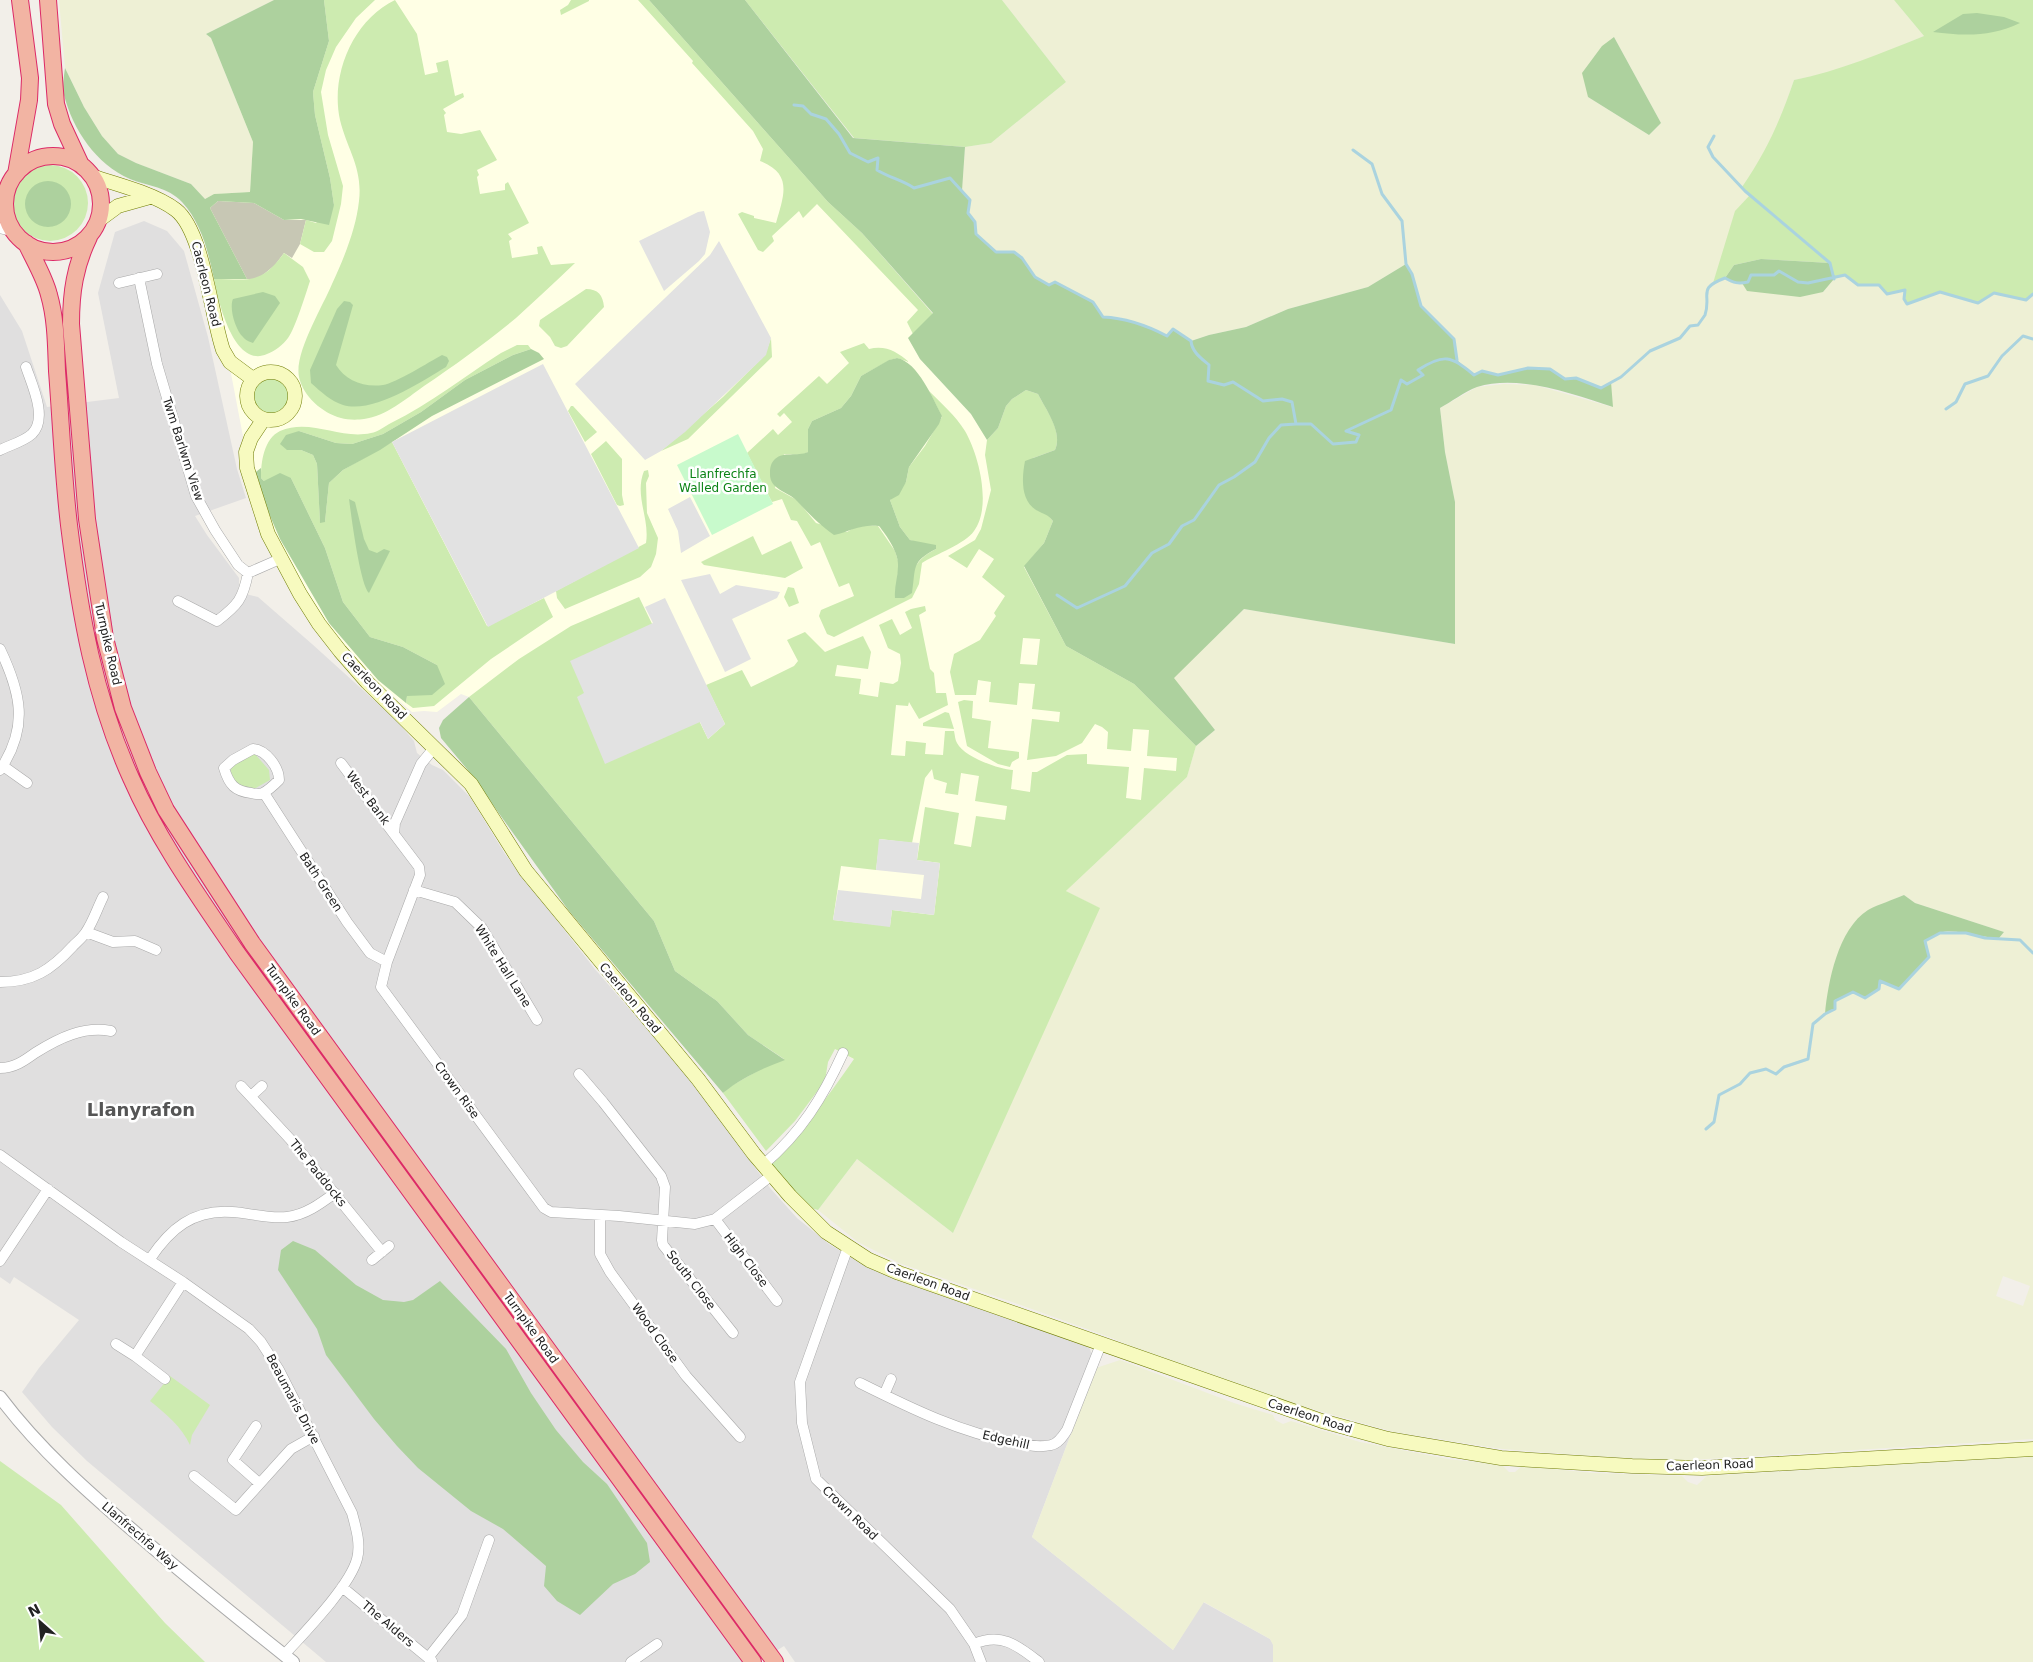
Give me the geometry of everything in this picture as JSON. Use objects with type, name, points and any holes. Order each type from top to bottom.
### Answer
[{"type":"highway","points":[[16,174],[29,100],[30,78],[20,0]]},
{"type":"highway","points":[[48,0],[56,104],[62,124],[81,164],[94,178],[100,191],[102,206],[99,220],[88,237],[75,247],[58,252],[42,250],[14,235],[6,212],[4,192],[16,174],[27,164],[40,158],[61,157],[81,164]]},
{"type":"highway","name":"Turnpike Road","points":[[14,235],[49,294],[54,329],[69,523],[79,607],[86,642],[104,710],[117,745],[150,816],[190,883],[236,953],[753,1662]]},
{"type":"highway","name":"Turnpike Road","points":[[88,237],[80,254],[75,272],[71,296],[71,315],[87,519],[98,606],[123,708],[148,772],[166,810],[252,943],[775,1662]]},
{"type":"main road","name":"Caerleon Road","points":[[94,178],[164,202],[177,210],[188,224],[196,241],[220,343],[230,362],[252,379]]},
{"type":"main road","points":[[99,220],[118,206],[150,197]]},
{"type":"main road","points":[[264,372],[281,374],[293,385],[295,394],[291,410],[278,420],[263,420],[256,416],[247,403],[248,388],[252,379],[264,372]]},
{"type":"main road","name":"Caerleon Road","points":[[263,420],[250,438],[246,452],[247,468],[268,534],[304,602],[340,651],[368,682],[471,784],[531,877],[698,1079],[768,1170],[812,1219],[848,1247],[869,1260],[899,1273],[1322,1421],[1388,1439],[1501,1458],[1702,1468],[2033,1449]]},
{"type":"street","points":[[119,283],[156,274]]},
{"type":"street","name":"Twm Barlwm View","points":[[139,278],[157,364],[196,496],[238,565],[248,573]]},
{"type":"street","points":[[0,450],[22,440],[37,427],[38,409],[26,367]]},
{"type":"street","points":[[178,601],[217,621],[244,594],[248,573],[280,559]]},
{"type":"street","points":[[0,649],[14,680],[20,715],[15,741],[2,768],[27,783]]},
{"type":"street","points":[[394,834],[395,823],[421,764],[434,748]]},
{"type":"street","points":[[253,749],[259,750],[275,765],[279,772],[279,780],[264,793],[241,792],[235,789],[225,772],[224,768],[226,765],[246,752],[253,749]]},
{"type":"street","name":"West Bank","points":[[342,763],[394,834]]},
{"type":"street","name":"Bath Green","points":[[264,793],[347,922],[370,953],[386,962]]},
{"type":"street","name":"Crown Rise","points":[[394,834],[419,867],[420,875],[386,962],[381,987],[544,1208],[551,1212],[619,1216],[695,1224],[715,1219],[768,1170],[805,1123],[844,1054]]},
{"type":"street","name":"White Hall Lane","points":[[414,890],[455,902],[482,928],[537,1020]]},
{"type":"street","points":[[0,982],[23,981],[46,971],[64,956],[86,932],[103,898]]},
{"type":"street","points":[[86,932],[113,942],[135,941],[156,950]]},
{"type":"street","points":[[0,1068],[13,1067],[51,1044],[79,1031],[91,1029],[111,1031]]},
{"type":"street","points":[[578,1074],[603,1102],[661,1176],[665,1187],[662,1221]]},
{"type":"street","name":"The Paddocks","points":[[241,1086],[290,1139],[385,1249],[372,1260]]},
{"type":"street","points":[[251,1096],[262,1086]]},
{"type":"street","name":"Beaumaris Drive","points":[[0,1155],[121,1242],[150,1259],[249,1329],[261,1342],[279,1370],[352,1513],[356,1529],[358,1558],[353,1572],[288,1659]]},
{"type":"street","points":[[0,1261],[48,1189]]},
{"type":"street","points":[[150,1259],[161,1242],[174,1229],[190,1219],[210,1213],[231,1212],[286,1217],[311,1210],[335,1193]]},
{"type":"street","name":"Wood Close","points":[[600,1216],[600,1254],[610,1272],[686,1376],[740,1437]]},
{"type":"street","name":"High Close","points":[[715,1219],[777,1301]]},
{"type":"street","name":"South Close","points":[[662,1221],[663,1246],[733,1334]]},
{"type":"street","name":"Crown Road","points":[[848,1247],[800,1382],[802,1423],[816,1479],[950,1609],[974,1644],[981,1662]]},
{"type":"street","points":[[135,1356],[183,1282]]},
{"type":"street","points":[[116,1344],[165,1379]]},
{"type":"street","name":"Edgehill","points":[[860,1383],[924,1415],[993,1439],[1034,1446],[1052,1445],[1062,1438],[1067,1430],[1101,1344]]},
{"type":"street","points":[[884,1395],[891,1379]]},
{"type":"street","name":"Llanfrechfa Way","points":[[0,1397],[60,1466],[89,1493],[204,1591],[288,1659]]},
{"type":"street","points":[[256,1426],[233,1460],[259,1483]]},
{"type":"street","points":[[194,1476],[236,1510],[291,1449],[314,1436]]},
{"type":"street","points":[[431,1660],[462,1615],[489,1540]]},
{"type":"street","name":"The Alders","points":[[342,1587],[431,1660]]},
{"type":"street","points":[[974,1644],[985,1639],[1002,1639],[1017,1645],[1039,1662]]},
{"type":"street","points":[[631,1662],[657,1644]]},
{"type":"shaded area","points":[[59,0],[274,0],[206,34],[211,38],[253,142],[250,192],[214,194],[205,199],[191,184],[118,154],[102,136],[84,107],[65,68]]},
{"type":"shaded area","points":[[274,0],[649,0],[933,314],[909,339],[920,359],[971,414],[1160,708],[1196,746],[1187,777],[1066,891],[1100,908],[1028,1066],[859,1062],[835,1049],[822,1063],[717,1001],[675,971],[654,921],[469,697],[461,694],[437,712],[412,712],[380,685],[331,630],[314,606],[279,542],[246,452],[208,253],[196,220],[190,213],[205,199]]},
{"type":"shaded area","points":[[1002,0],[1894,0],[1924,36],[1859,63],[1823,74],[1794,80],[1780,121],[1761,160],[1742,187],[1750,195],[1713,282],[1725,278],[1735,283],[1823,292],[1834,279],[1845,275],[1858,285],[1879,285],[1905,290],[1907,304],[1940,292],[1978,303],[1994,293],[2026,300],[2033,294],[2033,1439],[1691,1460],[1648,1460],[1502,1449],[1394,1432],[1249,1391],[1179,1367],[1112,1338],[899,1263],[858,1242],[818,1210],[857,1159],[953,1233],[1099,908],[1066,891],[1187,777],[1196,746],[1215,730],[1173,678],[1244,609],[1455,644],[1455,502],[1445,452],[1440,408],[1477,387],[1504,384],[1535,385],[1612,407],[1601,388],[1576,378],[1565,379],[1550,369],[1528,368],[1498,375],[1482,371],[1474,375],[1457,360],[1454,339],[1421,306],[1412,274],[1406,264],[1368,287],[1288,309],[1246,327],[1191,341],[1173,329],[1167,336],[1119,317],[1103,317],[1093,302],[1049,285],[1035,277],[1022,258],[996,252],[976,234],[975,222],[968,213],[970,200],[962,191],[965,147],[991,143],[1066,82]],"holes":[[[1614,37],[1661,123],[1649,135],[1588,97]],[[1904,895],[1915,903],[2004,932],[1999,938],[1985,938],[1966,933],[1940,933],[1925,941],[1880,981],[1835,1001],[1869,910]],[[2003,1276],[2030,1286],[2023,1306],[1996,1296]]]},
{"type":"shaded area","points":[[218,201],[254,203],[284,220],[306,220],[300,244],[292,258],[284,253],[275,265],[258,279],[247,279],[210,208]]},
{"type":"shaded area","points":[[704,211],[710,232],[705,254],[664,291],[639,241],[698,212]]},
{"type":"shaded area","points":[[144,221],[167,231],[184,251],[208,337],[237,469],[246,498],[195,516],[239,578],[237,592],[258,597],[312,644],[395,719],[414,741],[417,753],[432,765],[443,770],[470,797],[505,854],[594,968],[689,1078],[770,1188],[797,1218],[829,1244],[862,1264],[906,1282],[1083,1343],[1090,1349],[1096,1368],[1032,1537],[1173,1650],[1203,1602],[1270,1639],[1274,1645],[1273,1662],[795,1662],[784,1646],[759,1662],[326,1662],[87,1461],[52,1427],[22,1392],[39,1368],[79,1320],[14,1277],[10,1284],[0,1277],[0,295],[22,331],[47,407],[119,398],[98,293],[115,232]]},
{"type":"shaded area","points":[[719,241],[771,338],[766,355],[685,432],[661,451],[645,460],[575,384],[710,255]]},
{"type":"shaded area","points":[[543,364],[639,548],[488,627],[392,442]]},
{"type":"shaded area","points":[[690,497],[710,536],[681,553],[678,531],[668,509]]},
{"type":"shaded area","points":[[710,574],[720,594],[736,585],[780,592],[777,598],[732,619],[751,659],[725,672],[681,580]]},
{"type":"shaded area","points":[[665,598],[725,724],[708,739],[700,722],[605,764],[577,697],[584,693],[570,661],[653,623],[645,607]]},
{"type":"shaded area","points":[[879,839],[919,843],[917,860],[940,863],[934,915],[892,910],[890,927],[833,920],[838,890],[921,899],[924,875],[876,870]]},
{"type":"shaded area","points":[[1120,1360],[1234,1403],[1273,1415],[1275,1420],[1283,1424],[1291,1421],[1360,1442],[1448,1459],[1502,1465],[1509,1472],[1515,1472],[1522,1466],[1594,1473],[1682,1476],[1688,1482],[1697,1485],[1707,1476],[2033,1456],[2033,1662],[1273,1662],[1273,1645],[1270,1639],[1204,1602],[1173,1650],[1032,1537],[1096,1368]]},
{"type":"green space","points":[[274,0],[324,0],[329,41],[313,92],[315,115],[330,178],[334,205],[329,225],[301,219],[284,220],[254,203],[218,201],[210,208],[247,279],[214,279],[207,249],[199,229],[182,202],[164,190],[118,173],[97,155],[80,133],[73,121],[64,95],[65,68],[84,107],[102,136],[118,154],[191,184],[205,199],[214,194],[250,192],[253,142],[211,38],[206,34]]},
{"type":"green space","points":[[324,0],[375,0],[356,18],[336,47],[326,70],[321,92],[328,135],[343,186],[341,204],[332,241],[324,252],[314,252],[300,244],[306,220],[316,223],[334,205],[330,178],[315,115],[313,92],[329,41]]},
{"type":"green space","points":[[395,0],[417,34],[425,75],[438,72],[436,63],[448,60],[455,96],[463,93],[464,97],[443,109],[446,113],[444,115],[447,132],[461,134],[480,130],[497,160],[477,170],[480,194],[505,190],[505,184],[508,182],[529,223],[508,234],[512,239],[509,241],[512,258],[538,254],[537,247],[542,246],[551,265],[575,263],[505,327],[403,401],[388,411],[372,417],[359,420],[346,419],[334,416],[314,403],[301,384],[299,367],[301,355],[310,330],[349,243],[359,201],[360,189],[357,169],[340,120],[338,85],[342,68],[348,51],[367,21],[380,9]]},
{"type":"green space","points":[[571,0],[589,1],[561,15],[560,10],[568,5]]},
{"type":"green space","points":[[638,0],[649,0],[828,202],[862,233],[933,314],[913,334],[907,322],[918,310],[817,204],[803,218],[799,211],[772,236],[774,241],[763,252],[758,250],[738,214],[742,212],[754,216],[754,218],[776,223],[782,203],[782,179],[778,172],[760,161],[763,149],[753,131]]},
{"type":"green space","points":[[649,0],[745,0],[853,138],[965,147],[962,191],[970,200],[968,213],[975,222],[976,234],[996,252],[1014,252],[1022,258],[1035,277],[1049,285],[1055,282],[1093,302],[1103,317],[1136,323],[1167,336],[1173,329],[1191,341],[1246,327],[1288,309],[1368,287],[1406,264],[1412,274],[1421,306],[1454,339],[1457,360],[1473,375],[1482,371],[1498,375],[1528,368],[1550,369],[1565,379],[1576,378],[1601,388],[1611,382],[1613,407],[1546,387],[1510,383],[1477,387],[1440,408],[1445,452],[1455,502],[1455,644],[1244,609],[1174,678],[1215,730],[1196,746],[1134,684],[1066,646],[1024,566],[1044,543],[1053,521],[1047,515],[1031,506],[1023,488],[1025,461],[1055,450],[1057,443],[1057,436],[1052,421],[1038,394],[1026,390],[1012,399],[1006,406],[998,428],[987,440],[971,414],[920,359],[908,338],[933,313],[862,233],[828,202]]},
{"type":"green space","points":[[745,0],[1002,0],[1066,82],[991,143],[965,147],[854,138]]},
{"type":"green space","points":[[1894,0],[2033,0],[2033,294],[2026,300],[1994,293],[1978,303],[1940,292],[1907,304],[1904,299],[1905,290],[1887,294],[1879,285],[1858,285],[1845,275],[1834,279],[1830,263],[1761,259],[1734,265],[1725,278],[1713,283],[1735,211],[1750,195],[1742,187],[1759,161],[1772,135],[1794,80],[1844,67],[1924,36]]},
{"type":"green space","points":[[1977,13],[2004,17],[2020,23],[1988,33],[1956,34],[1933,32],[1963,14]]},
{"type":"green space","points":[[1614,37],[1661,123],[1649,135],[1588,97],[1582,73],[1602,46]]},
{"type":"green space","points":[[43,165],[57,165],[71,171],[82,182],[88,196],[85,218],[77,230],[57,241],[43,241],[29,235],[18,224],[12,210],[12,196],[18,182],[29,171]]},
{"type":"green space","points":[[48,181],[61,185],[67,191],[71,204],[67,217],[61,223],[48,227],[35,223],[29,217],[25,204],[29,191],[35,185]]},
{"type":"green space","points":[[284,253],[303,267],[310,281],[297,319],[288,338],[273,351],[255,356],[245,352],[237,343],[230,330],[219,302],[214,279],[254,278],[268,271]]},
{"type":"green space","points":[[1761,259],[1830,263],[1834,279],[1823,292],[1800,297],[1747,291],[1742,283],[1735,283],[1725,278],[1734,265]]},
{"type":"green space","points":[[586,289],[594,290],[599,294],[604,307],[567,346],[561,348],[555,346],[550,337],[539,326],[540,320]]},
{"type":"green space","points":[[263,292],[275,296],[280,303],[253,343],[244,338],[237,329],[232,313],[232,303],[233,299]]},
{"type":"green space","points":[[344,301],[350,302],[353,305],[336,365],[350,379],[362,384],[383,385],[442,355],[447,357],[449,361],[446,367],[396,395],[368,405],[355,407],[343,405],[330,399],[311,383],[310,370],[337,309]]},
{"type":"green space","points":[[771,338],[772,357],[688,439],[661,451],[723,397],[765,355]]},
{"type":"green space","points":[[864,343],[869,349],[881,348],[891,350],[909,362],[897,358],[890,360],[861,376],[851,396],[841,408],[812,421],[808,429],[808,452],[802,455],[784,454],[775,488],[797,500],[816,523],[847,532],[857,526],[878,526],[895,551],[899,564],[895,598],[904,598],[911,575],[917,564],[936,549],[910,540],[900,527],[890,500],[906,482],[909,467],[925,446],[942,417],[929,391],[957,420],[970,441],[982,481],[982,509],[979,521],[970,536],[922,563],[919,584],[912,598],[834,637],[827,634],[819,616],[821,610],[854,596],[849,583],[839,587],[820,542],[811,546],[797,521],[791,520],[782,499],[772,502],[747,453],[773,429],[778,435],[792,422],[784,413],[780,417],[777,414],[819,376],[827,384],[849,363],[840,352]]},
{"type":"green space","points":[[517,345],[528,345],[531,349],[513,355],[465,380],[421,412],[383,434],[352,444],[336,443],[299,431],[287,450],[301,450],[313,455],[317,464],[320,522],[325,522],[329,483],[343,470],[392,442],[487,626],[544,598],[553,617],[491,659],[434,706],[413,708],[406,703],[407,696],[437,665],[403,647],[370,637],[343,602],[325,548],[291,478],[264,481],[261,478],[264,451],[270,439],[280,431],[292,428],[314,428],[348,434],[376,431],[420,407],[501,353]]},
{"type":"green space","points":[[531,349],[539,353],[544,359],[432,416],[380,450],[343,470],[329,483],[325,522],[320,523],[317,464],[313,455],[301,450],[287,450],[280,444],[286,435],[299,431],[336,443],[352,444],[383,434],[421,412],[465,380],[513,355]]},
{"type":"green space","points":[[897,358],[912,366],[924,382],[942,416],[939,424],[909,467],[906,482],[899,495],[890,500],[900,527],[910,540],[936,545],[936,549],[918,562],[912,593],[904,598],[895,598],[898,570],[897,556],[879,526],[861,527],[834,535],[793,498],[776,487],[770,473],[775,459],[782,455],[808,452],[808,429],[812,421],[841,408],[851,396],[861,376],[889,360]]},
{"type":"green space","points":[[271,378],[284,383],[289,396],[284,409],[271,414],[258,409],[253,396],[258,383]]},
{"type":"green space","points":[[1026,390],[1038,394],[1057,435],[1055,450],[1033,458],[1035,509],[1047,514],[1053,521],[1044,543],[1024,567],[1066,646],[1134,684],[1196,746],[1187,777],[1066,891],[1100,908],[953,1233],[857,1159],[818,1210],[807,1207],[770,1164],[814,1113],[854,1059],[835,1049],[828,1062],[825,1081],[795,1121],[766,1151],[723,1093],[731,1086],[761,1069],[784,1059],[748,1035],[717,1001],[675,971],[654,921],[469,697],[519,659],[571,626],[639,597],[708,739],[725,724],[706,685],[742,670],[751,687],[794,666],[798,661],[787,640],[805,632],[825,652],[863,636],[871,652],[868,669],[837,665],[835,676],[861,679],[859,694],[878,697],[880,682],[893,684],[898,681],[901,663],[900,654],[888,648],[879,625],[892,619],[900,635],[912,628],[905,612],[925,606],[926,611],[919,615],[930,669],[934,673],[936,693],[946,693],[948,705],[919,719],[909,702],[908,706],[896,705],[891,755],[905,756],[906,741],[926,743],[925,754],[943,755],[945,731],[954,731],[957,743],[967,753],[991,765],[1013,770],[1011,789],[1030,792],[1032,772],[1037,772],[1067,755],[1087,754],[1087,764],[1129,767],[1126,798],[1141,800],[1144,768],[1176,771],[1177,758],[1147,756],[1149,730],[1133,729],[1131,751],[1107,749],[1108,732],[1095,724],[1082,743],[1056,756],[1027,760],[1032,719],[1059,722],[1060,712],[1032,709],[1035,684],[1019,683],[1017,705],[989,702],[991,682],[978,680],[976,695],[955,695],[950,672],[954,654],[980,640],[996,616],[994,613],[1005,596],[982,577],[994,559],[979,549],[967,568],[948,556],[975,540],[981,529],[991,490],[985,455],[987,440],[998,428],[1006,406],[1012,399]],"holes":[[[1023,638],[1040,639],[1037,665],[1020,664]],[[932,769],[934,779],[947,783],[945,793],[958,795],[961,773],[979,776],[975,801],[1007,806],[1005,820],[976,816],[971,847],[954,844],[959,813],[925,807],[917,860],[940,863],[934,915],[892,910],[890,926],[833,920],[841,866],[876,870],[880,839],[912,843],[925,778]]]},
{"type":"green space","points":[[571,406],[597,432],[585,442],[568,411]]},
{"type":"green space","name":"Llanfrechfa Walled Garden","points":[[738,434],[773,504],[712,535],[677,465]]},
{"type":"green space","points":[[606,441],[622,459],[622,495],[624,505],[620,506],[617,505],[591,454]]},
{"type":"green space","points":[[261,468],[261,478],[264,481],[280,473],[291,478],[325,548],[343,602],[370,637],[403,647],[437,665],[445,684],[432,695],[407,696],[406,703],[378,680],[329,623],[280,539],[253,474]]},
{"type":"green space","points":[[648,470],[649,476],[646,483],[647,513],[658,538],[656,554],[651,567],[640,577],[565,609],[557,598],[556,591],[646,543],[647,534],[641,498],[641,480],[644,471]]},
{"type":"green space","points":[[349,499],[355,502],[364,539],[369,550],[377,553],[384,549],[390,551],[369,593],[359,564]]},
{"type":"green space","points":[[753,536],[762,555],[791,541],[803,568],[785,578],[704,565],[701,562]]},
{"type":"green space","points":[[788,587],[794,588],[799,603],[789,607],[784,597]]},
{"type":"green space","points":[[469,697],[654,921],[675,971],[717,1001],[748,1035],[785,1060],[752,1074],[723,1093],[569,911],[467,769],[441,738],[439,728],[443,720]]},
{"type":"green space","points":[[964,700],[973,701],[972,718],[991,721],[988,748],[1019,752],[1019,758],[1012,762],[1010,767],[998,764],[967,746],[958,702]]},
{"type":"green space","points":[[945,712],[949,713],[954,729],[923,726],[923,723]]},
{"type":"green space","points":[[255,754],[269,770],[270,780],[254,789],[236,785],[230,773],[231,768],[247,755]]},
{"type":"green space","points":[[1904,895],[1915,903],[2004,932],[1999,938],[1961,932],[1939,933],[1926,941],[1929,957],[1899,989],[1881,981],[1879,989],[1865,998],[1853,992],[1835,1000],[1835,1009],[1825,1014],[1836,957],[1849,930],[1868,910]]},
{"type":"green space","points":[[293,1241],[315,1250],[356,1285],[383,1300],[404,1302],[413,1300],[440,1281],[506,1349],[531,1393],[556,1430],[583,1462],[607,1484],[647,1543],[650,1562],[635,1574],[613,1584],[580,1615],[557,1601],[544,1586],[546,1566],[503,1529],[471,1511],[418,1468],[374,1419],[326,1355],[317,1329],[278,1270],[281,1250]]},
{"type":"green space","points":[[170,1376],[210,1405],[192,1435],[190,1445],[178,1426],[150,1401]]},
{"type":"green space","points":[[0,1461],[61,1505],[165,1623],[205,1662],[0,1662]]},
{"type":"waterway","points":[[794,105],[803,106],[811,114],[826,119],[839,134],[850,153],[868,162],[878,158],[877,170],[914,188],[950,178],[970,200],[968,213],[975,222],[976,234],[996,252],[1014,252],[1022,258],[1035,277],[1049,285],[1055,282],[1093,302],[1103,317],[1136,323],[1167,336],[1173,329],[1191,341],[1195,352],[1209,365],[1208,381],[1224,385],[1233,382],[1263,401],[1282,399],[1292,402],[1296,424],[1311,424],[1333,444],[1356,442],[1359,435],[1346,431],[1391,410],[1401,380],[1407,384],[1423,375],[1418,370],[1441,359],[1453,361],[1474,375],[1482,371],[1498,375],[1528,368],[1550,369],[1565,379],[1576,378],[1601,388],[1621,377],[1650,351],[1680,338],[1690,326],[1698,325],[1705,315],[1707,308],[1708,289],[1711,285],[1725,278],[1736,283],[1745,283],[1748,282],[1751,275],[1774,275],[1779,271],[1798,282],[1808,283],[1845,275],[1858,285],[1879,285],[1887,294],[1905,290],[1904,299],[1907,304],[1940,292],[1978,303],[1994,293],[2026,300],[2033,294]]},
{"type":"waterway","points":[[1714,136],[1708,147],[1713,157],[1745,191],[1830,263],[1834,279]]},
{"type":"waterway","points":[[1353,150],[1372,164],[1382,194],[1402,221],[1406,264],[1412,274],[1421,306],[1454,339],[1457,360]]},
{"type":"waterway","points":[[1946,409],[1956,402],[1965,384],[1988,376],[2002,356],[2023,336],[2033,339]]},
{"type":"waterway","points":[[1057,595],[1077,608],[1125,586],[1152,553],[1169,544],[1182,526],[1194,520],[1219,485],[1255,462],[1269,438],[1281,425],[1296,424]]},
{"type":"waterway","points":[[1706,1129],[1714,1122],[1719,1095],[1740,1084],[1750,1073],[1766,1069],[1776,1074],[1784,1067],[1808,1059],[1813,1024],[1825,1014],[1835,1009],[1835,1001],[1853,992],[1865,998],[1879,989],[1880,981],[1899,989],[1929,957],[1925,941],[1940,933],[1966,933],[1985,938],[2020,940],[2033,953]]},
{"type":"district","name":"Llanyrafon","points":[[141,1109]]}]
